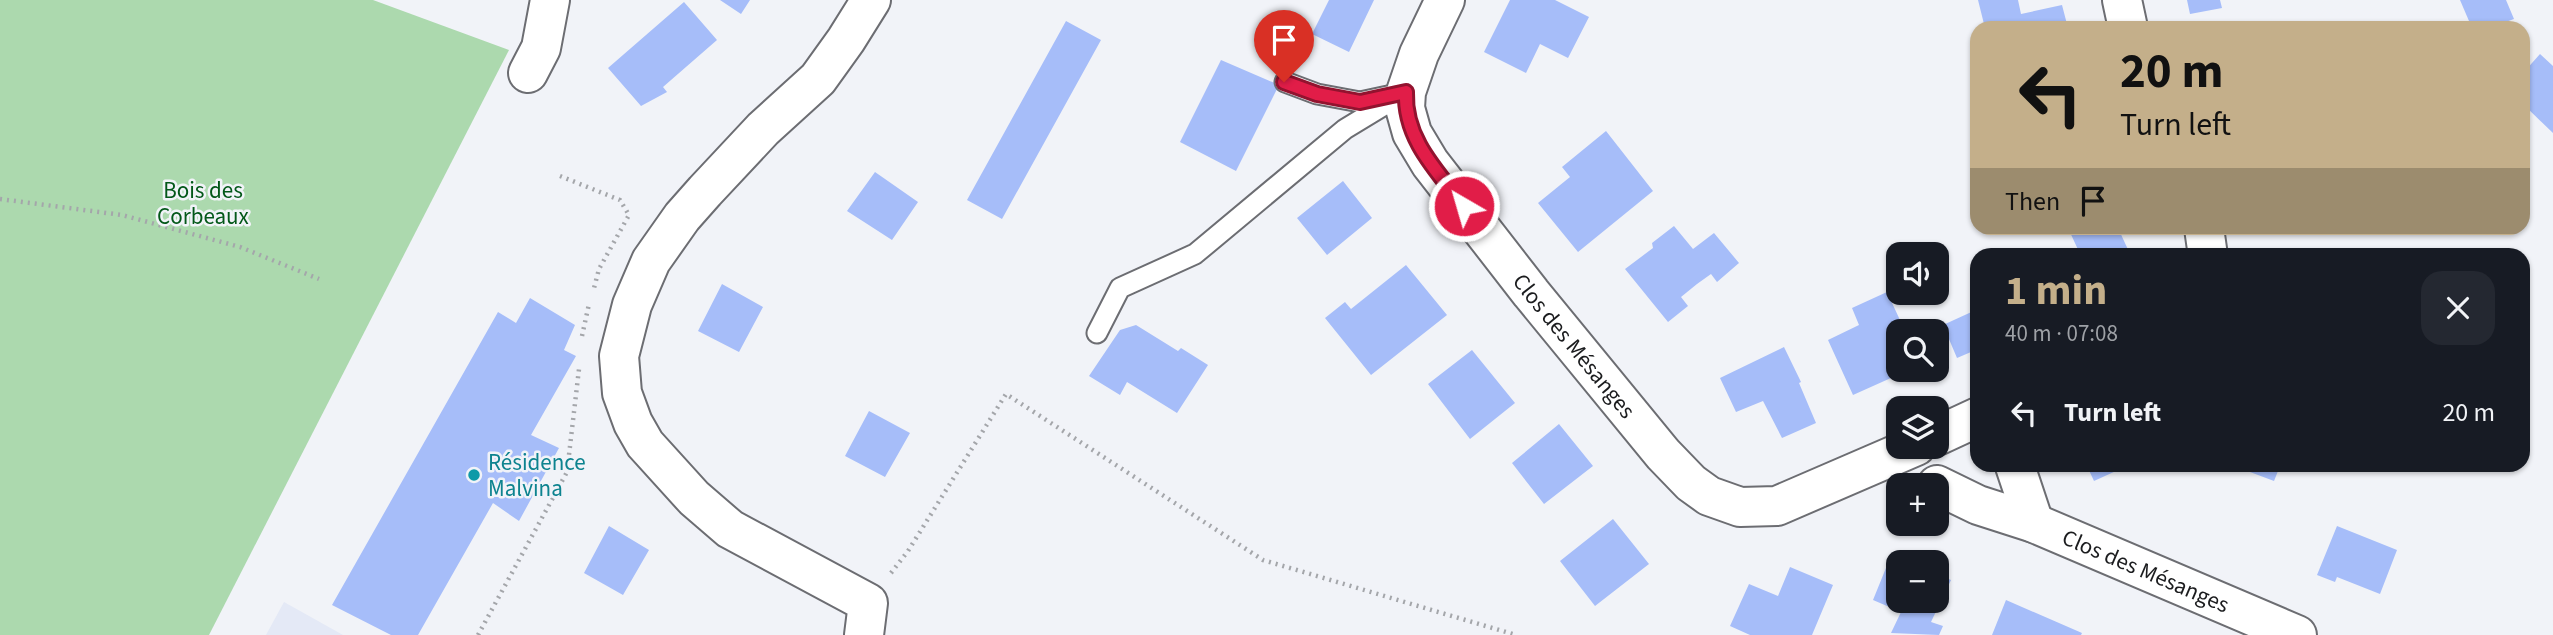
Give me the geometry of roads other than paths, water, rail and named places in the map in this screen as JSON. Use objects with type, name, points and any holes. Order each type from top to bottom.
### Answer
[{"type":"street","points":[[528,74],[541,48],[550,0]]},
{"type":"street","points":[[866,619],[730,529],[694,498],[645,444],[626,407],[619,375],[619,355],[632,305],[651,261],[682,217],[763,129],[818,79],[871,0]]},
{"type":"street","name":"Clos des Mésanges","points":[[1445,0],[1423,45],[1406,92],[1405,108],[1412,133],[1430,163],[1531,293],[1663,454],[1691,483],[1709,496],[1740,507],[1777,506],[1888,459]]},
{"type":"street","points":[[2122,0],[2126,21]]},
{"type":"street","points":[[1949,430],[1970,421]]},
{"type":"street","name":"Clos des Mésanges","points":[[2017,472],[2034,523]]},
{"type":"street","name":"Clos des Mésanges","points":[[1949,491],[1990,510],[2034,523],[2297,635]]},
{"type":"lane","points":[[1284,82],[1317,94],[1360,102],[1406,92]]},
{"type":"lane","points":[[1097,332],[1120,289],[1195,254],[1345,129],[1406,92]]},
{"type":"place","name":"Résidence Malvina","points":[[474,475]]},
{"type":"park label","name":"Bois des Corbeaux","points":[[203,203]]}]
